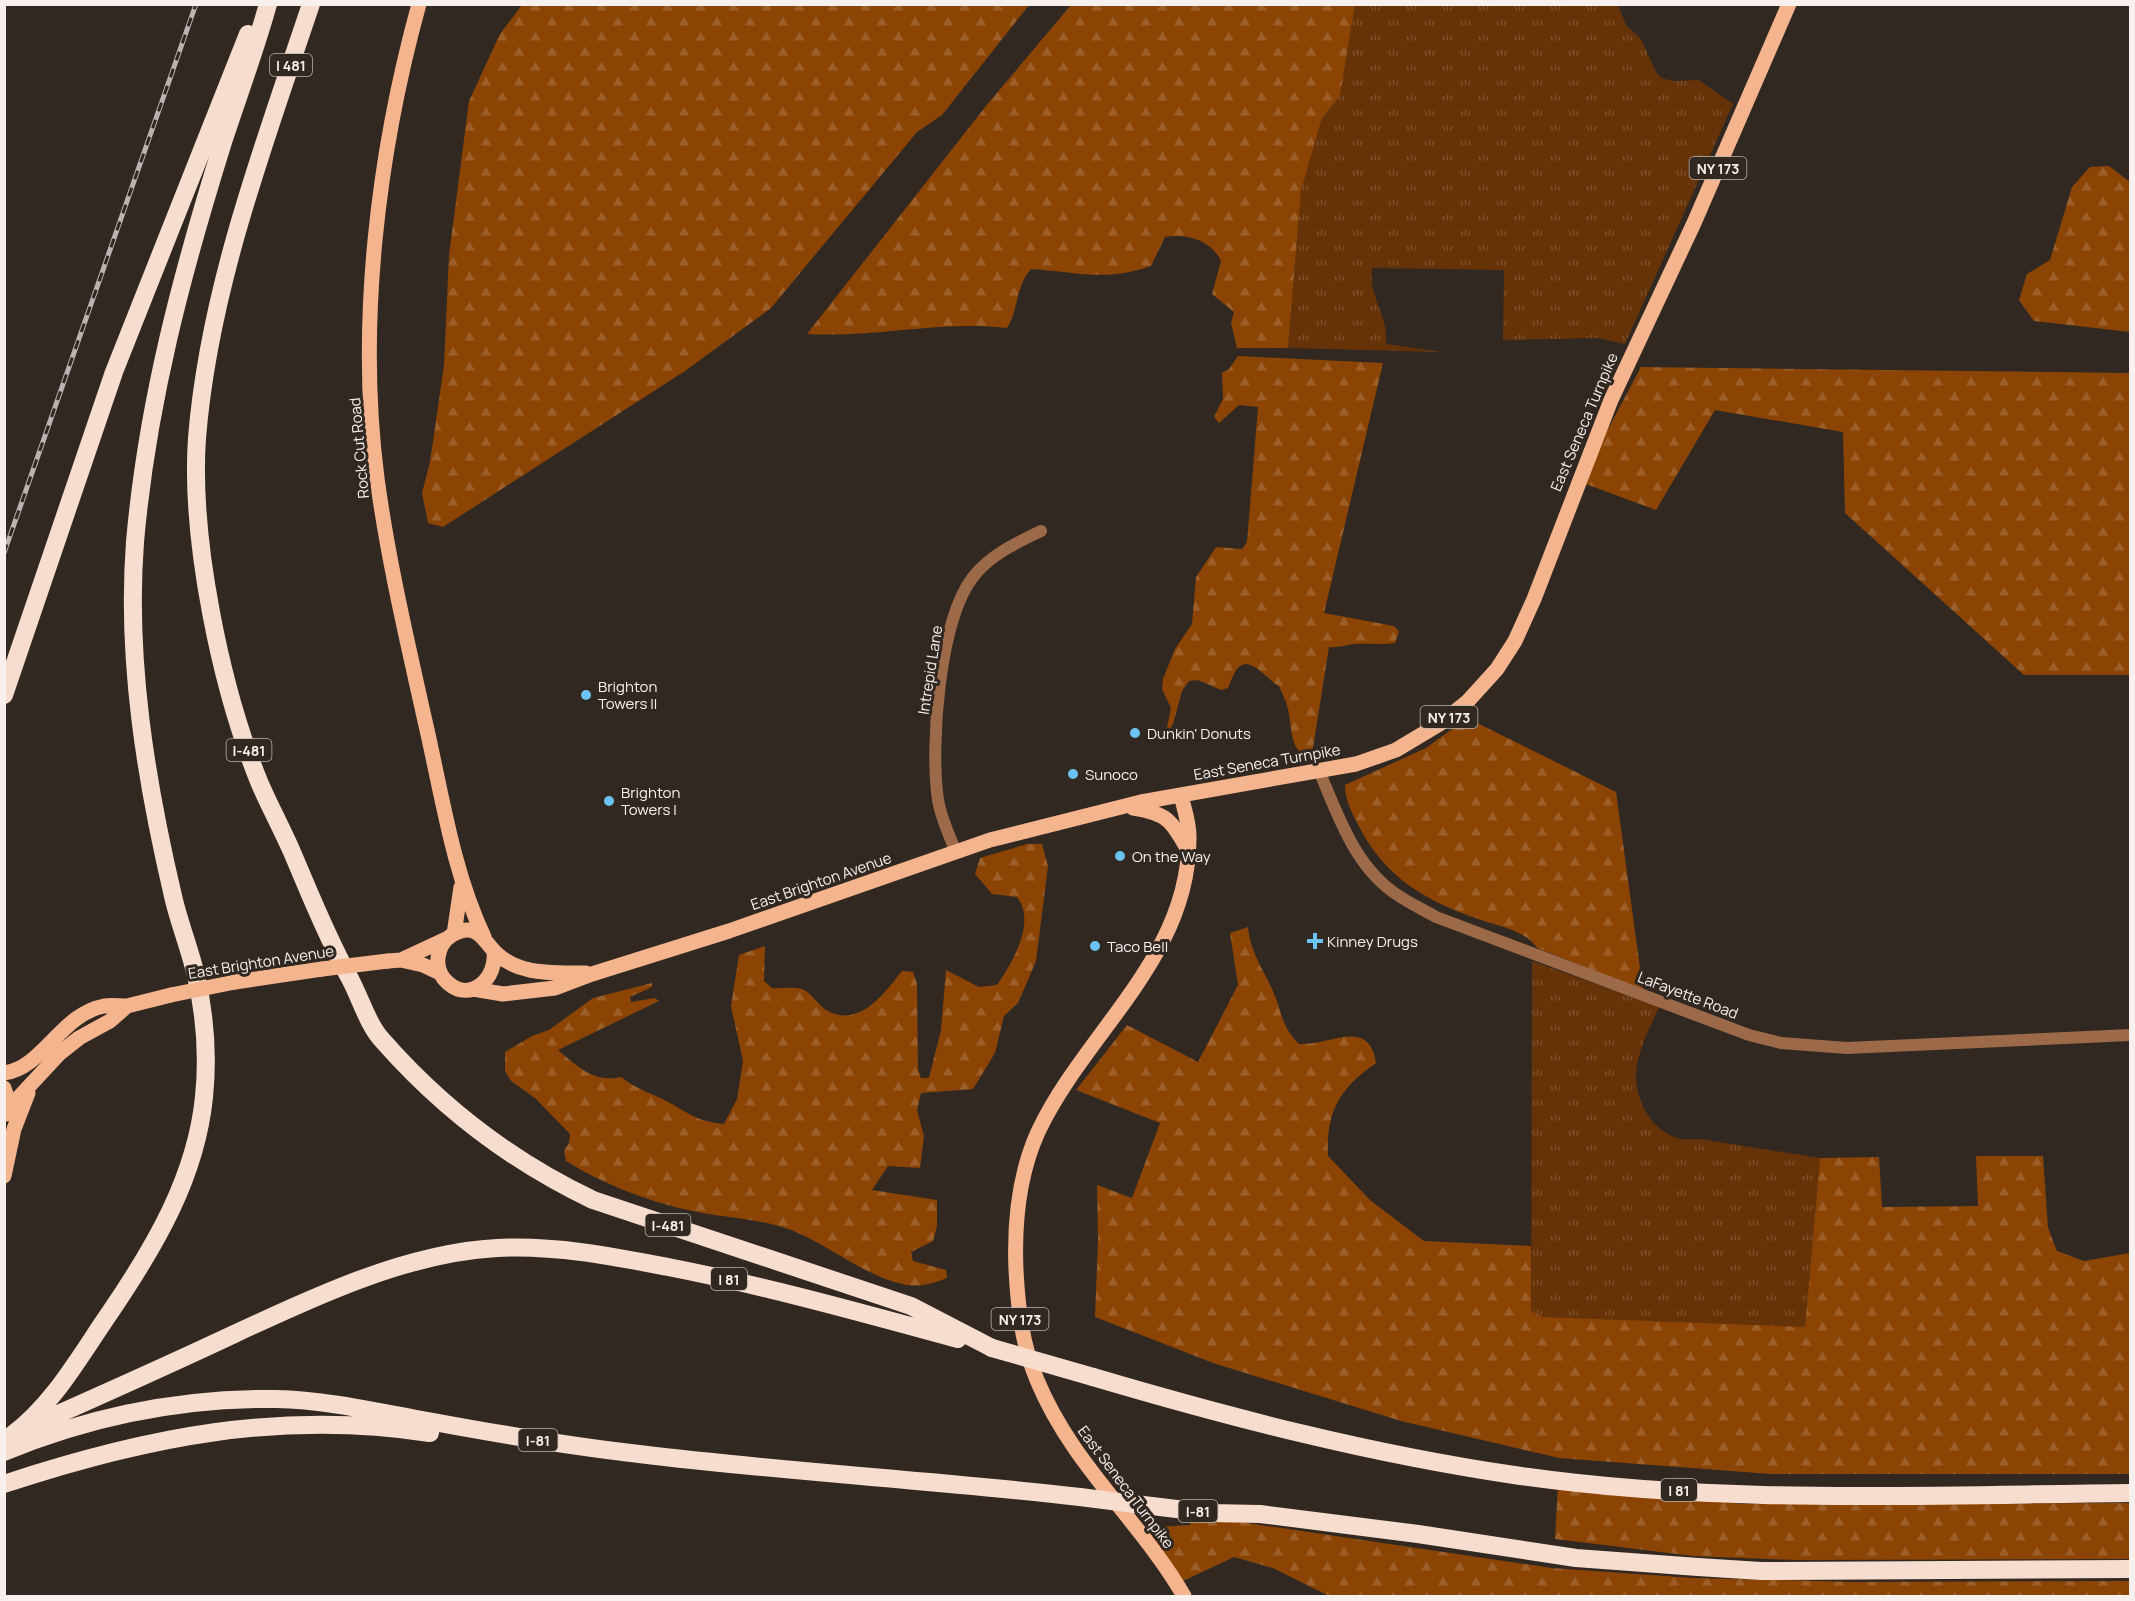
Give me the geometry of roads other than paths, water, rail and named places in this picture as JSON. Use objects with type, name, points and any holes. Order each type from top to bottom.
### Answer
[{"type":"highway","points":[[4,695],[114,372],[259,4]]},
{"type":"highway","points":[[8,1437],[28,1423],[50,1399],[153,1246],[178,1198],[193,1153],[204,1102],[206,1072],[203,1016],[196,976],[173,900],[139,713],[132,608],[135,542],[157,378],[191,249],[268,4]]},
{"type":"highway","name":"I 481","points":[[272,125],[311,4]]},
{"type":"highway","name":"I-481","points":[[272,125],[233,246],[209,349],[197,440],[197,498],[201,548],[236,714],[259,782],[328,939],[380,1038],[453,1110],[514,1158],[553,1181],[593,1200],[910,1306],[992,1348]]},
{"type":"highway","name":"I 81","points":[[8,1437],[320,1294],[411,1264],[460,1253],[497,1248],[566,1250],[604,1255],[727,1279],[992,1348],[1234,1419],[1332,1442],[1515,1476],[1594,1484],[1757,1494],[2130,1493]]},
{"type":"highway","name":"I-81","points":[[4,1452],[49,1434],[142,1410],[204,1402],[276,1399],[334,1404],[563,1445],[1210,1512],[1260,1514],[1418,1534],[1576,1558],[1761,1571],[2130,1569]]},
{"type":"highway","points":[[4,1484],[182,1437],[242,1427],[302,1424],[398,1429],[613,1461],[686,1468],[771,1468]]},
{"type":"main road","name":"Rock Cut Road","points":[[419,4],[402,71],[376,225],[371,316],[372,420],[377,476],[392,574],[462,885],[484,937]]},
{"type":"main road","name":"East Seneca Turnpike","points":[[1184,1596],[1155,1553],[1099,1484],[1056,1420],[1037,1380],[1026,1347],[1018,1306],[1016,1255],[1020,1191],[1024,1168],[1039,1131],[1107,1024],[1156,957],[1176,916],[1185,882],[1188,850],[1188,826],[1181,795],[1320,773],[1380,756],[1441,723],[1468,701],[1490,677],[1515,641],[1534,599],[1611,400],[1694,223],[1789,4]]},
{"type":"main road","name":"East Brighton Avenue","points":[[473,989],[503,994],[555,988],[592,974],[740,928],[990,840],[1181,795]]},
{"type":"main road","points":[[1124,807],[1155,811],[1166,818],[1174,825],[1188,850]]},
{"type":"main road","name":"Rock Cut Road","points":[[452,936],[462,885]]},
{"type":"main road","points":[[467,931],[484,937],[494,952],[496,962],[489,979],[473,989],[454,987],[440,973],[438,954],[452,936],[467,931]]},
{"type":"main road","name":"East Brighton Avenue","points":[[4,1073],[14,1072],[31,1062],[49,1042],[81,1015],[104,1006],[127,1006],[171,994],[235,982],[395,960],[452,936]]},
{"type":"main road","points":[[494,952],[527,970],[592,974]]},
{"type":"main road","name":"East Brighton Avenue","points":[[395,960],[423,965],[440,973]]},
{"type":"main road","name":"East Brighton Avenue","points":[[6,1114],[35,1079],[69,1046],[110,1021],[127,1006]]},
{"type":"main road","points":[[4,1176],[14,1129],[35,1079]]},
{"type":"main road","points":[[4,1088],[8,1100],[6,1114]]},
{"type":"street","name":"Intrepid Lane","points":[[956,852],[938,803],[935,773],[937,719],[952,622],[964,590],[985,564],[1041,531]]},
{"type":"street","name":"LaFayette Road","points":[[1320,773],[1343,829],[1356,851],[1371,870],[1398,896],[1436,917],[1749,1035],[1781,1043],[1847,1048],[2130,1035]]},
{"type":"railway","points":[[4,553],[196,4]]},
{"type":"place","name":"Brighton Towers II","points":[[586,695]]},
{"type":"place","name":"Dunkin' Donuts","points":[[1135,733]]},
{"type":"place","name":"Sunoco","points":[[1073,774]]},
{"type":"place","name":"Brighton Towers I","points":[[609,801]]},
{"type":"place","name":"On the Way","points":[[1120,856]]},
{"type":"place","name":"Kinney Drugs","points":[[1315,941]]},
{"type":"place","name":"Taco Bell","points":[[1095,946]]}]
